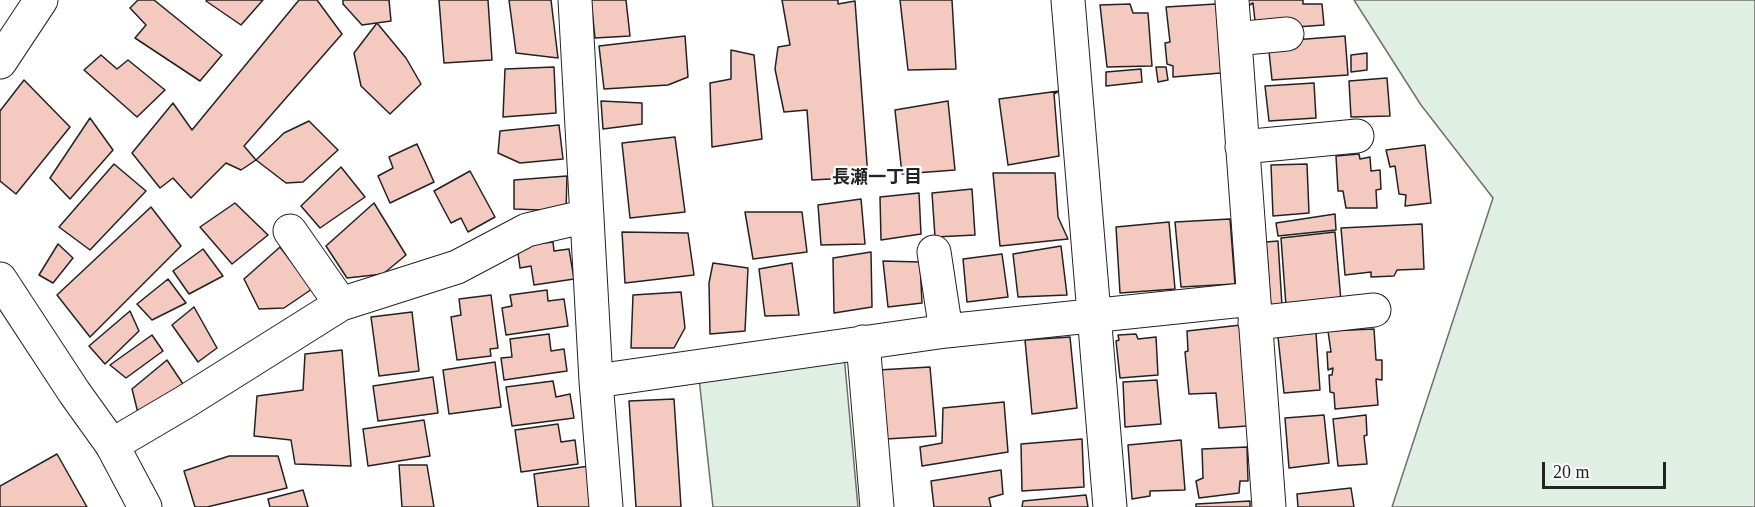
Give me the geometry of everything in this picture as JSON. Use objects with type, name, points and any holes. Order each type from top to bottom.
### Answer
[{"type":"street","points":[[0,62],[41,0]]},
{"type":"street","points":[[575,0],[596,381],[606,507]]},
{"type":"street","points":[[1068,0],[1110,507]]},
{"type":"street","points":[[1232,0],[1269,507]]},
{"type":"street","points":[[1235,39],[1287,34]]},
{"type":"street","points":[[1242,147],[1357,136]]},
{"type":"street","points":[[112,445],[341,304],[457,267],[527,230],[586,216]]},
{"type":"street","points":[[290,231],[341,304]]},
{"type":"street","points":[[934,252],[946,331]]},
{"type":"street","points":[[0,279],[112,445],[145,507]]},
{"type":"street","points":[[596,381],[862,342],[1095,315],[1374,310]]},
{"type":"street","points":[[862,342],[877,507]]},
{"type":"green space","points":[[1354,0],[1755,0],[1755,507],[1392,507],[1493,198],[1421,105]]},
{"type":"green space","points":[[844,355],[858,507],[713,507],[699,378]]},
{"type":"building","points":[[138,0],[154,0],[222,55],[200,81],[135,38],[146,25],[130,8]]},
{"type":"building","points":[[207,0],[263,0],[241,25]]},
{"type":"building","points":[[299,0],[317,0],[342,34],[244,146],[256,160],[241,170],[226,163],[191,198],[173,178],[160,188],[132,153],[173,103],[192,130]]},
{"type":"building","points":[[343,0],[389,0],[391,21],[362,25],[343,4]]},
{"type":"building","points":[[439,0],[488,0],[492,60],[444,63]]},
{"type":"building","points":[[509,0],[551,0],[558,58],[516,53]]},
{"type":"building","points":[[591,0],[626,0],[630,36],[595,38]]},
{"type":"building","points":[[782,0],[838,0],[838,4],[855,1],[868,177],[812,180],[807,110],[784,112],[775,69],[778,47],[790,45]]},
{"type":"building","points":[[900,0],[952,0],[956,69],[908,70]]},
{"type":"building","points":[[1247,0],[1303,0],[1303,4],[1322,4],[1324,25],[1256,30],[1253,3],[1248,6]]},
{"type":"building","points":[[1130,4],[1133,13],[1148,13],[1152,66],[1107,67],[1100,5]]},
{"type":"building","points":[[1216,4],[1221,73],[1173,77],[1173,66],[1167,64],[1165,43],[1170,42],[1166,7]]},
{"type":"building","points":[[377,23],[406,58],[421,84],[390,114],[361,86],[354,53]]},
{"type":"building","points":[[685,36],[688,77],[668,85],[604,89],[599,46]]},
{"type":"building","points":[[1345,36],[1348,75],[1272,80],[1268,42]]},
{"type":"building","points":[[731,50],[754,55],[762,139],[712,147],[710,83],[731,79]]},
{"type":"building","points":[[1367,53],[1367,70],[1351,72],[1351,55]]},
{"type":"building","points":[[101,55],[117,69],[128,60],[165,90],[137,117],[84,70]]},
{"type":"building","points":[[554,67],[556,113],[503,117],[505,69]]},
{"type":"building","points":[[1156,67],[1166,67],[1168,80],[1158,82]]},
{"type":"building","points":[[1141,69],[1142,82],[1106,86],[1106,72]]},
{"type":"building","points":[[1387,78],[1390,116],[1351,117],[1349,81]]},
{"type":"building","points":[[24,80],[70,127],[16,194],[0,181],[0,111]]},
{"type":"building","points":[[1314,83],[1316,118],[1269,121],[1265,86]]},
{"type":"building","points":[[1059,91],[1054,94],[1059,156],[1008,165],[999,99]]},
{"type":"building","points":[[601,101],[642,103],[642,124],[603,129]]},
{"type":"building","points":[[948,101],[955,170],[902,174],[895,110]]},
{"type":"building","points":[[90,118],[113,150],[70,199],[50,178]]},
{"type":"building","points":[[309,121],[338,150],[303,182],[286,183],[256,160],[284,133]]},
{"type":"building","points":[[559,125],[563,159],[520,163],[498,153],[500,131]]},
{"type":"building","points":[[675,137],[685,212],[630,218],[622,143]]},
{"type":"building","points":[[417,144],[434,182],[390,203],[378,176],[393,168],[389,157]]},
{"type":"building","points":[[1425,145],[1431,203],[1405,206],[1406,195],[1399,194],[1395,166],[1390,167],[1386,150]]},
{"type":"building","points":[[1359,154],[1360,159],[1370,157],[1371,171],[1380,170],[1381,189],[1376,190],[1377,208],[1346,208],[1343,191],[1338,191],[1336,156]]},
{"type":"building","points":[[114,164],[146,191],[90,250],[59,227]]},
{"type":"building","points":[[1307,164],[1309,213],[1273,216],[1271,165]]},
{"type":"building","points":[[341,167],[365,197],[320,228],[301,206]]},
{"type":"building","points":[[470,171],[495,217],[468,232],[461,218],[451,223],[434,191]]},
{"type":"building","points":[[993,173],[1055,173],[1058,217],[1068,239],[1000,246]]},
{"type":"building","points":[[567,176],[566,211],[514,209],[514,180]]},
{"type":"building","points":[[972,189],[975,235],[935,237],[932,193]]},
{"type":"building","points":[[919,193],[921,234],[881,240],[880,197]]},
{"type":"building","points":[[861,199],[865,244],[821,245],[818,205]]},
{"type":"building","points":[[235,203],[268,235],[232,264],[200,227]]},
{"type":"building","points":[[374,203],[406,255],[383,274],[347,278],[326,246]]},
{"type":"building","points":[[151,207],[181,246],[90,337],[57,295]]},
{"type":"building","points":[[745,212],[802,212],[807,252],[753,259]]},
{"type":"building","points":[[1335,214],[1336,230],[1278,236],[1276,223]]},
{"type":"building","points":[[1230,219],[1235,284],[1181,287],[1175,222]]},
{"type":"building","points":[[1169,222],[1175,289],[1120,293],[1116,227]]},
{"type":"building","points":[[1422,224],[1424,269],[1397,270],[1394,276],[1371,277],[1371,272],[1345,275],[1341,228]]},
{"type":"building","points":[[622,232],[688,233],[694,275],[625,283]]},
{"type":"building","points":[[1335,232],[1341,301],[1286,306],[1281,238]]},
{"type":"building","points":[[1278,241],[1282,306],[1271,309],[1266,242]]},
{"type":"building","points":[[553,242],[554,251],[569,249],[574,279],[534,285],[531,266],[520,268],[517,246]]},
{"type":"building","points":[[58,244],[73,258],[53,283],[39,275]]},
{"type":"building","points":[[1061,246],[1067,295],[1018,297],[1013,254]]},
{"type":"building","points":[[280,247],[312,289],[284,308],[259,309],[244,279]]},
{"type":"building","points":[[203,249],[223,276],[189,294],[173,271]]},
{"type":"building","points":[[871,252],[872,307],[834,313],[833,258]]},
{"type":"building","points":[[1002,254],[1008,297],[967,302],[963,259]]},
{"type":"building","points":[[883,261],[920,262],[922,303],[888,307]]},
{"type":"building","points":[[713,263],[748,268],[745,331],[710,334],[709,283]]},
{"type":"building","points":[[792,263],[799,315],[765,316],[759,269]]},
{"type":"building","points":[[168,279],[186,303],[152,320],[137,304]]},
{"type":"building","points":[[547,290],[548,301],[564,299],[568,326],[506,335],[502,308],[512,306],[510,295]]},
{"type":"building","points":[[681,292],[685,328],[674,348],[631,348],[633,295]]},
{"type":"building","points":[[491,295],[498,348],[490,349],[491,356],[457,360],[451,317],[461,315],[459,299]]},
{"type":"building","points":[[194,307],[217,348],[198,362],[172,325]]},
{"type":"building","points":[[130,311],[139,331],[105,364],[89,346]]},
{"type":"building","points":[[412,312],[419,371],[379,376],[371,317]]},
{"type":"building","points":[[1241,325],[1247,426],[1219,428],[1216,393],[1189,394],[1185,352],[1188,351],[1187,331]]},
{"type":"building","points":[[1374,329],[1376,360],[1382,360],[1382,380],[1376,379],[1378,405],[1335,409],[1334,393],[1330,392],[1329,375],[1332,375],[1333,368],[1328,370],[1327,352],[1331,352],[1328,331]]},
{"type":"building","points":[[1316,333],[1320,390],[1284,393],[1278,337]]},
{"type":"building","points":[[549,334],[551,351],[564,349],[567,371],[504,380],[501,358],[512,357],[510,339]]},
{"type":"building","points":[[1136,334],[1138,339],[1156,337],[1158,375],[1120,378],[1116,341],[1119,340],[1118,335]]},
{"type":"building","points":[[152,335],[163,351],[126,378],[110,365]]},
{"type":"building","points":[[1070,337],[1077,408],[1032,414],[1025,340]]},
{"type":"building","points":[[342,350],[351,466],[295,464],[291,440],[254,436],[257,396],[303,390],[305,354]]},
{"type":"building","points":[[167,360],[185,387],[138,413],[132,389]]},
{"type":"building","points":[[495,362],[501,407],[449,414],[443,370]]},
{"type":"building","points":[[930,367],[936,436],[886,439],[878,370]]},
{"type":"building","points":[[433,377],[438,413],[378,421],[373,386]]},
{"type":"building","points":[[1157,380],[1161,424],[1125,427],[1123,382]]},
{"type":"building","points":[[553,381],[556,397],[570,394],[574,418],[512,426],[506,387]]},
{"type":"building","points":[[674,399],[681,507],[636,507],[629,401]]},
{"type":"building","points":[[1004,402],[1008,452],[922,466],[920,447],[942,443],[943,408]]},
{"type":"building","points":[[1324,415],[1329,463],[1289,468],[1285,418]]},
{"type":"building","points":[[1366,415],[1367,435],[1364,436],[1367,464],[1338,466],[1333,419]]},
{"type":"building","points":[[424,420],[430,456],[368,466],[363,429]]},
{"type":"building","points":[[558,424],[561,442],[575,440],[578,464],[521,472],[515,430]]},
{"type":"building","points":[[1082,439],[1084,487],[1022,491],[1021,444]]},
{"type":"building","points":[[1181,440],[1185,490],[1150,491],[1150,496],[1132,499],[1128,445]]},
{"type":"building","points":[[1247,447],[1248,481],[1240,481],[1239,493],[1199,498],[1196,481],[1203,478],[1202,449]]},
{"type":"building","points":[[57,454],[87,507],[0,507],[0,486]]},
{"type":"building","points":[[229,456],[278,456],[287,488],[207,507],[195,507],[184,471]]},
{"type":"building","points":[[399,465],[427,465],[434,507],[402,507]]},
{"type":"building","points":[[589,466],[594,507],[538,507],[534,474]]},
{"type":"building","points":[[1001,470],[1003,494],[989,498],[991,507],[934,507],[931,481]]},
{"type":"building","points":[[1351,488],[1354,507],[1298,507],[1297,494]]},
{"type":"building","points":[[303,490],[308,507],[270,507],[268,499]]},
{"type":"building","points":[[1086,495],[1088,507],[1022,507],[1023,501]]},
{"type":"building","points":[[1250,501],[1250,507],[1196,507],[1196,504]]},
{"type":"district","name":"長瀬一丁目","points":[[877,178]]}]
